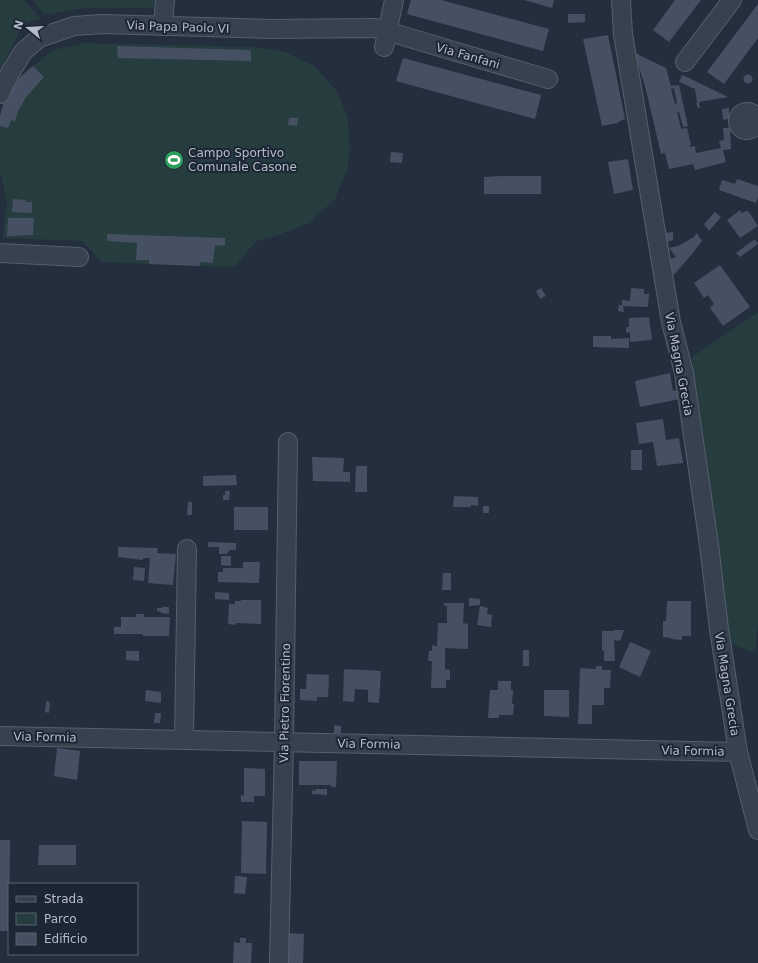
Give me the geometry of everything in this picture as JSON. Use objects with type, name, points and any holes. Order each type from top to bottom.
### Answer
[{"type":"street","points":[[163,26],[165,0]]},
{"type":"street","points":[[386,39],[394,0]]},
{"type":"street","name":"Via Magna Grecia","points":[[621,0],[623,34],[671,322],[684,373],[719,629],[738,752],[758,830]]},
{"type":"street","points":[[685,62],[732,0]]},
{"type":"street","name":"Via Papa Paolo VI","points":[[0,94],[10,73],[23,52],[38,38],[74,26],[102,24],[270,29],[376,28],[386,39]]},
{"type":"street","name":"Via Fanfani","points":[[386,39],[548,79]]},
{"type":"street","points":[[0,253],[79,257]]},
{"type":"street","name":"Via Pietro Fiorentino","points":[[279,963],[288,442]]},
{"type":"street","points":[[184,740],[187,549]]},
{"type":"street","name":"Via Formia","points":[[0,736],[738,752]]},
{"type":"green space","points":[[0,0],[24,0],[41,19],[24,23],[0,71]]},
{"type":"green space","points":[[32,0],[154,0],[154,8],[84,8],[45,15]]},
{"type":"green space","name":"Campo Sportivo Comunale Casone","points":[[84,43],[253,47],[285,52],[314,66],[337,91],[348,118],[350,151],[347,170],[335,199],[309,223],[278,235],[256,241],[235,267],[102,262],[82,241],[3,238],[7,202],[0,172],[0,116],[3,105],[20,77],[53,50]]},
{"type":"green space","points":[[758,312],[758,622],[755,653],[725,641],[694,410],[692,357]]},
{"type":"building","points":[[411,0],[441,0],[549,29],[543,51],[407,14]]},
{"type":"building","points":[[524,0],[554,0],[552,8]]},
{"type":"building","points":[[675,0],[701,0],[669,42],[653,30]]},
{"type":"building","points":[[758,4],[758,38],[724,84],[707,72]]},
{"type":"building","points":[[568,14],[585,14],[585,22],[568,23]]},
{"type":"building","points":[[608,35],[625,119],[618,123],[602,126],[583,39]]},
{"type":"building","points":[[117,46],[249,50],[251,51],[251,61],[118,58]]},
{"type":"building","points":[[635,53],[666,68],[671,86],[679,85],[688,126],[683,127],[679,112],[677,111],[681,129],[687,128],[691,145],[689,147],[695,146],[696,153],[721,148],[719,141],[724,140],[723,128],[730,128],[731,149],[723,150],[726,162],[695,170],[693,164],[669,169],[665,153],[661,154],[646,90]],"holes":[[[674,88],[677,103],[675,104],[671,89]]]},
{"type":"building","points":[[403,58],[541,95],[535,119],[396,81]]},
{"type":"building","points":[[33,66],[44,77],[26,97],[18,111],[15,121],[11,120],[8,128],[0,126],[0,116],[3,105],[11,90],[20,77]]},
{"type":"building","points":[[682,75],[728,97],[699,102],[700,108],[698,108],[695,89],[679,82]]},
{"type":"building","points":[[746,75],[750,75],[752,79],[750,83],[746,83],[744,81],[744,77]]},
{"type":"building","points":[[729,108],[729,119],[723,120],[722,109]]},
{"type":"building","points":[[289,118],[298,118],[297,126],[288,125]]},
{"type":"building","points":[[391,152],[403,153],[402,163],[390,162]]},
{"type":"building","points":[[628,159],[633,190],[614,194],[608,162]]},
{"type":"building","points":[[541,176],[541,194],[484,194],[484,177]]},
{"type":"building","points":[[737,179],[758,186],[756,203],[719,190],[722,180],[735,184]]},
{"type":"building","points":[[13,199],[32,202],[32,213],[12,212]]},
{"type":"building","points":[[740,210],[742,213],[746,211],[749,212],[758,226],[740,238],[727,220]]},
{"type":"building","points":[[715,212],[721,217],[709,231],[704,224]]},
{"type":"building","points":[[8,218],[34,218],[33,235],[7,236]]},
{"type":"building","points":[[673,232],[673,240],[666,242],[664,233]]},
{"type":"building","points":[[697,233],[702,241],[674,275],[668,260],[676,257],[669,248],[678,246],[694,237]]},
{"type":"building","points":[[107,234],[225,238],[225,246],[215,245],[213,263],[200,262],[200,266],[149,264],[149,260],[136,260],[137,243],[107,241]]},
{"type":"building","points":[[755,239],[758,244],[740,257],[736,253]]},
{"type":"building","points":[[720,265],[750,307],[723,326],[710,308],[714,304],[708,295],[704,298],[694,283]]},
{"type":"building","points":[[541,288],[546,296],[540,299],[536,291]]},
{"type":"building","points":[[631,288],[644,289],[644,294],[649,294],[648,307],[623,306],[624,312],[618,311],[619,305],[622,305],[622,300],[630,301]]},
{"type":"building","points":[[649,317],[652,340],[630,342],[630,332],[626,333],[626,327],[629,327],[629,318]]},
{"type":"building","points":[[593,336],[611,336],[611,339],[629,338],[629,348],[593,347]]},
{"type":"building","points":[[670,373],[673,391],[678,390],[680,399],[640,407],[635,381]]},
{"type":"building","points":[[663,419],[666,440],[679,438],[683,463],[657,466],[653,442],[639,444],[636,423]]},
{"type":"building","points":[[631,450],[642,450],[642,470],[631,470]]},
{"type":"building","points":[[312,457],[344,458],[343,472],[350,472],[350,482],[313,481]]},
{"type":"building","points":[[356,466],[367,466],[367,492],[355,492]]},
{"type":"building","points":[[236,475],[237,485],[203,486],[203,476]]},
{"type":"building","points":[[225,491],[230,491],[229,500],[223,500]]},
{"type":"building","points":[[454,496],[478,497],[478,506],[471,505],[471,507],[453,507]]},
{"type":"building","points":[[188,502],[192,502],[192,515],[187,515]]},
{"type":"building","points":[[483,506],[489,506],[489,513],[483,513]]},
{"type":"building","points":[[234,507],[268,507],[268,530],[234,530]]},
{"type":"building","points":[[208,542],[236,543],[236,550],[230,550],[227,554],[219,554],[219,547],[208,547]]},
{"type":"building","points":[[118,547],[158,548],[157,553],[176,554],[173,585],[148,583],[150,558],[143,558],[143,560],[118,557]]},
{"type":"building","points":[[221,556],[231,556],[231,566],[221,565]]},
{"type":"building","points":[[243,562],[260,562],[259,583],[218,582],[218,572],[223,572],[223,568],[243,568]]},
{"type":"building","points":[[134,567],[145,568],[144,581],[133,580]]},
{"type":"building","points":[[443,573],[451,573],[451,590],[442,590]]},
{"type":"building","points":[[215,592],[229,593],[229,600],[215,599]]},
{"type":"building","points":[[469,598],[480,599],[480,605],[469,606]]},
{"type":"building","points":[[261,600],[261,624],[228,624],[229,604],[235,604],[235,601]]},
{"type":"building","points":[[667,601],[691,601],[691,636],[682,636],[682,640],[663,637],[663,621],[666,621]]},
{"type":"building","points":[[444,603],[464,603],[463,623],[468,624],[468,649],[445,648],[445,669],[450,670],[450,680],[446,680],[446,688],[431,688],[432,661],[428,661],[429,651],[432,651],[432,645],[437,647],[438,623],[447,623],[447,606],[444,606]]},
{"type":"building","points":[[480,606],[488,608],[487,614],[492,615],[491,627],[477,625]]},
{"type":"building","points":[[169,607],[169,614],[157,611],[157,608]]},
{"type":"building","points":[[136,614],[144,614],[144,617],[170,617],[169,636],[114,634],[114,627],[121,627],[121,617],[136,617]]},
{"type":"building","points":[[624,630],[620,641],[614,640],[615,661],[604,661],[604,651],[602,651],[602,631]]},
{"type":"building","points":[[630,642],[651,651],[640,677],[619,667]]},
{"type":"building","points":[[523,650],[529,650],[529,666],[523,666]]},
{"type":"building","points":[[126,651],[139,651],[139,661],[126,660]]},
{"type":"building","points":[[596,666],[602,666],[602,670],[611,670],[610,688],[604,688],[604,705],[592,705],[592,724],[578,724],[580,668],[596,669]]},
{"type":"building","points":[[344,669],[381,671],[379,703],[368,702],[368,690],[355,689],[354,702],[343,701]]},
{"type":"building","points":[[307,674],[329,675],[328,697],[317,697],[317,701],[300,700],[300,689],[306,689]]},
{"type":"building","points":[[498,681],[511,681],[511,690],[513,690],[512,704],[514,704],[513,715],[499,715],[499,718],[488,718],[490,690],[498,690]]},
{"type":"building","points":[[146,690],[161,692],[161,703],[145,701]]},
{"type":"building","points":[[544,690],[569,690],[569,717],[544,716]]},
{"type":"building","points":[[48,701],[50,704],[49,713],[45,712],[46,702]]},
{"type":"building","points":[[155,713],[161,713],[160,723],[154,723]]},
{"type":"building","points":[[334,725],[341,726],[341,733],[334,733]]},
{"type":"building","points":[[57,748],[80,751],[77,780],[54,776]]},
{"type":"building","points":[[299,761],[337,761],[336,787],[331,787],[331,785],[299,785]]},
{"type":"building","points":[[244,768],[265,769],[265,796],[254,796],[254,802],[241,802],[241,795],[244,796]]},
{"type":"building","points":[[315,789],[327,789],[327,795],[312,794],[312,790],[316,791]]},
{"type":"building","points":[[242,821],[267,822],[266,874],[241,873]]},
{"type":"building","points":[[0,840],[10,840],[8,931],[0,931]]},
{"type":"building","points":[[39,845],[76,845],[76,865],[38,865]]},
{"type":"building","points":[[235,876],[247,877],[245,894],[234,893]]},
{"type":"building","points":[[283,933],[304,934],[303,963],[283,963]]},
{"type":"building","points":[[240,938],[246,938],[246,943],[252,943],[251,963],[233,963],[234,942],[240,943]]},
{"type":"place","name":"Campo Sportivo Comunale Casone","points":[[174,160]]}]
